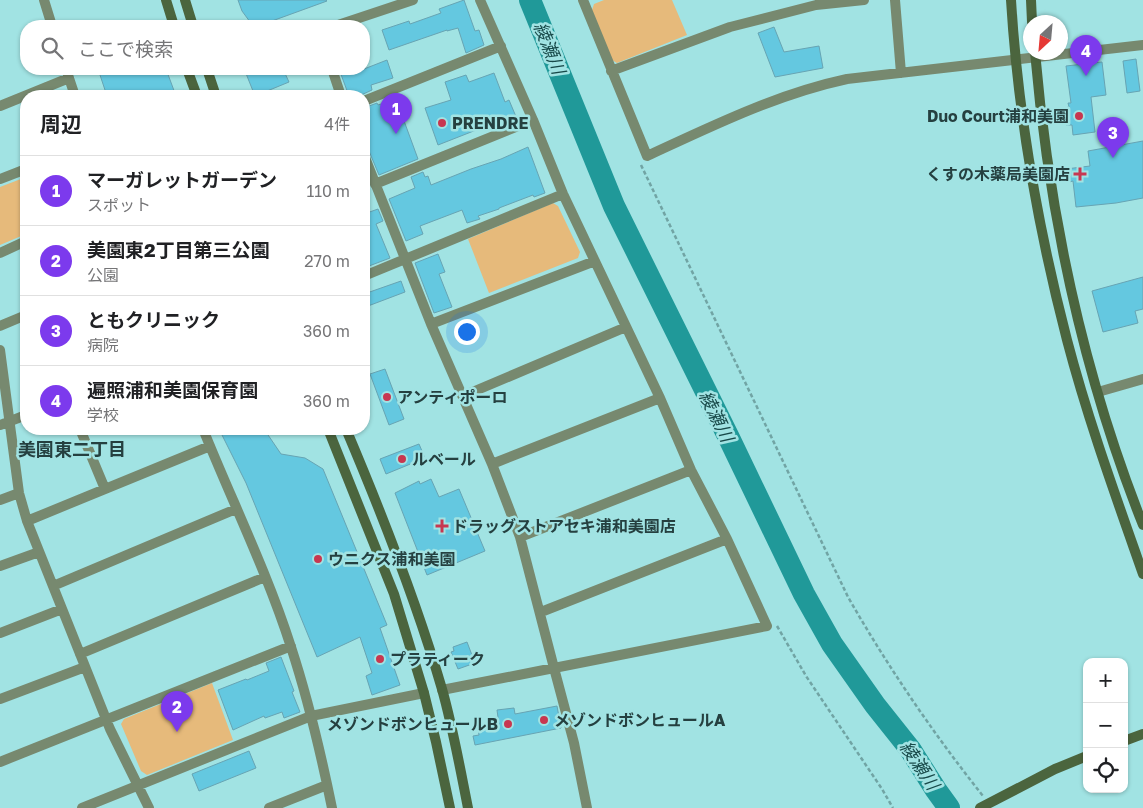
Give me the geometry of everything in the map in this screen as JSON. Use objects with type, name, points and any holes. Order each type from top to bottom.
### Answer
[{"type":"street","points":[[44,0],[50,20]]},
{"type":"street","points":[[166,0],[172,20]]},
{"type":"street","points":[[185,0],[192,20]]},
{"type":"street","points":[[353,20],[413,0]]},
{"type":"street","points":[[442,690],[767,626],[563,194],[533,120],[480,0]]},
{"type":"street","points":[[611,71],[730,27],[816,5],[864,0]]},
{"type":"street","points":[[895,0],[901,73]]},
{"type":"street","points":[[1011,0],[1018,88],[1035,199],[1052,280],[1083,399],[1143,574]]},
{"type":"street","points":[[1031,0],[1032,15]]},
{"type":"street","points":[[585,1],[611,71],[647,156],[735,115],[817,86],[847,79],[1023,59]]},
{"type":"street","points":[[1068,52],[1143,45]]},
{"type":"street","points":[[370,99],[501,46]]},
{"type":"street","points":[[1036,60],[1053,197],[1065,266],[1098,392],[1118,456],[1143,525]]},
{"type":"street","points":[[32,90],[63,75]]},
{"type":"street","points":[[68,75],[73,90]]},
{"type":"street","points":[[189,75],[195,90]]},
{"type":"street","points":[[208,75],[214,90]]},
{"type":"street","points":[[334,75],[339,90]]},
{"type":"street","points":[[0,106],[20,96]]},
{"type":"street","points":[[375,184],[533,120]]},
{"type":"street","points":[[0,179],[20,171]]},
{"type":"street","points":[[370,171],[431,324],[492,464],[520,537],[574,743],[587,808]]},
{"type":"street","points":[[370,274],[563,194]]},
{"type":"street","points":[[0,253],[20,245]]},
{"type":"street","points":[[431,324],[595,261]]},
{"type":"street","points":[[0,326],[20,318]]},
{"type":"street","points":[[463,396],[626,327]]},
{"type":"street","points":[[0,350],[5,423],[19,493],[27,521],[106,719],[149,808]]},
{"type":"street","points":[[1098,392],[1143,379]]},
{"type":"street","points":[[492,464],[660,398]]},
{"type":"street","points":[[5,423],[20,417]]},
{"type":"street","points":[[82,435],[105,489]]},
{"type":"street","points":[[205,435],[265,577],[291,646],[311,716],[332,808]]},
{"type":"street","points":[[330,435],[394,594],[424,694],[450,808]]},
{"type":"street","points":[[349,435],[405,576],[442,690],[468,808]]},
{"type":"street","points":[[27,521],[210,446]]},
{"type":"street","points":[[520,537],[692,470]]},
{"type":"street","points":[[0,500],[19,493]]},
{"type":"street","points":[[53,586],[236,510]]},
{"type":"street","points":[[541,612],[727,539]]},
{"type":"street","points":[[0,566],[39,552]]},
{"type":"street","points":[[80,654],[265,577]]},
{"type":"street","points":[[0,633],[62,609]]},
{"type":"street","points":[[0,762],[291,646]]},
{"type":"street","points":[[0,699],[85,667]]},
{"type":"street","points":[[82,808],[311,716],[424,694]]},
{"type":"street","points":[[1128,740],[1143,734]]},
{"type":"street","points":[[985,805],[1055,769],[1083,758]]},
{"type":"street","points":[[269,808],[327,785]]},
{"type":"path","points":[[639,160],[848,597],[880,651],[985,805]]},
{"type":"shaded area","points":[[604,0],[672,0],[687,35],[617,63],[612,60],[592,10],[594,4]]},
{"type":"shaded area","points":[[20,179],[20,237],[0,245],[0,187]]},
{"type":"shaded area","points":[[553,203],[558,206],[580,252],[578,258],[489,293],[468,239]]},
{"type":"shaded area","points":[[212,683],[233,740],[147,775],[141,771],[121,724],[124,719]]},
{"type":"building","points":[[238,0],[327,1],[275,20],[249,20],[242,11]]},
{"type":"building","points":[[464,0],[475,31],[479,30],[484,45],[466,53],[458,28],[389,50],[382,30],[409,21],[410,24],[441,13],[439,9]]},
{"type":"building","points":[[774,27],[784,52],[819,46],[823,68],[775,77],[758,33]]},
{"type":"building","points":[[1136,59],[1140,91],[1127,93],[1123,61]]},
{"type":"building","points":[[387,60],[393,78],[371,85],[372,90],[370,91],[347,90],[341,75],[370,75],[370,67]]},
{"type":"building","points":[[1102,62],[1106,95],[1091,97],[1095,132],[1073,135],[1072,125],[1066,125],[1064,108],[1069,107],[1068,103],[1071,103],[1066,66]]},
{"type":"building","points":[[494,73],[505,102],[509,100],[517,119],[496,127],[494,123],[438,145],[425,108],[451,100],[445,82],[466,75],[469,82]]},
{"type":"building","points":[[100,75],[168,75],[174,90],[105,90]]},
{"type":"building","points":[[247,75],[286,75],[289,82],[270,90],[253,90]]},
{"type":"building","points":[[396,99],[418,159],[379,175],[370,153],[370,106],[377,103],[378,105]]},
{"type":"building","points":[[1143,141],[1143,198],[1076,207],[1073,181],[1069,182],[1066,169],[1090,166],[1088,151]]},
{"type":"building","points":[[528,147],[545,193],[534,197],[533,195],[478,216],[480,219],[467,223],[462,210],[420,226],[423,234],[406,241],[389,199],[415,188],[411,177],[423,172],[425,177],[428,176],[431,185]]},
{"type":"building","points":[[378,209],[383,221],[376,224],[390,258],[370,266],[370,212]]},
{"type":"building","points":[[438,254],[445,272],[439,274],[452,307],[434,313],[415,263]]},
{"type":"building","points":[[1143,277],[1143,309],[1135,311],[1138,323],[1103,332],[1092,291]]},
{"type":"building","points":[[401,281],[405,292],[370,305],[370,292]]},
{"type":"building","name":"アンティポーロ","points":[[385,369],[404,419],[389,425],[370,374]]},
{"type":"building","name":"ウニクス浦和美園","points":[[222,435],[268,435],[281,454],[305,458],[323,469],[387,625],[380,628],[400,685],[372,695],[366,676],[372,673],[360,637],[317,657],[246,483]]},
{"type":"building","name":"ルベール","points":[[419,444],[425,458],[386,474],[380,459]]},
{"type":"building","points":[[431,479],[439,497],[459,489],[485,551],[427,575],[395,493],[419,481],[420,484]]},
{"type":"building","points":[[467,642],[475,663],[458,669],[451,652],[454,651],[453,647]]},
{"type":"building","points":[[281,657],[300,712],[284,718],[282,712],[265,718],[264,716],[233,730],[218,690],[269,671],[266,663]]},
{"type":"building","points":[[557,706],[561,728],[475,745],[473,736],[479,735],[478,728],[499,725],[497,710],[514,708],[515,714]]},
{"type":"building","points":[[249,751],[256,768],[199,791],[192,774]]},
{"type":"waterway","name":"綾瀬川","points":[[530,0],[614,206],[804,594],[832,644],[875,705],[910,749],[949,808]]},
{"type":"place","name":"遍照浦和美園保育園","points":[[1086,76]]},
{"type":"place","name":"Duo Court浦和美園","points":[[1079,116]]},
{"type":"place","name":"PRENDRE","points":[[442,123]]},
{"type":"place","name":"マーガレットガーデン","points":[[396,134]]},
{"type":"place","name":"ともクリニック","points":[[1113,158]]},
{"type":"place","name":"くすの木薬局美園店","points":[[1080,174]]},
{"type":"place","name":"アンティポーロ","points":[[387,397]]},
{"type":"place","name":"ルベール","points":[[402,459]]},
{"type":"place","name":"ドラッグストアセキ浦和美園店","points":[[442,526]]},
{"type":"place","name":"ウニクス浦和美園","points":[[318,559]]},
{"type":"place","name":"プラティーク","points":[[380,659]]},
{"type":"place","name":"メゾンドボンヒュールA","points":[[544,720]]},
{"type":"place","name":"メゾンドボンヒュールB","points":[[508,724]]},
{"type":"place","name":"美園東2丁目第三公園","points":[[177,732]]},
{"type":"district","name":"美園東二丁目","points":[[72,449]]}]
